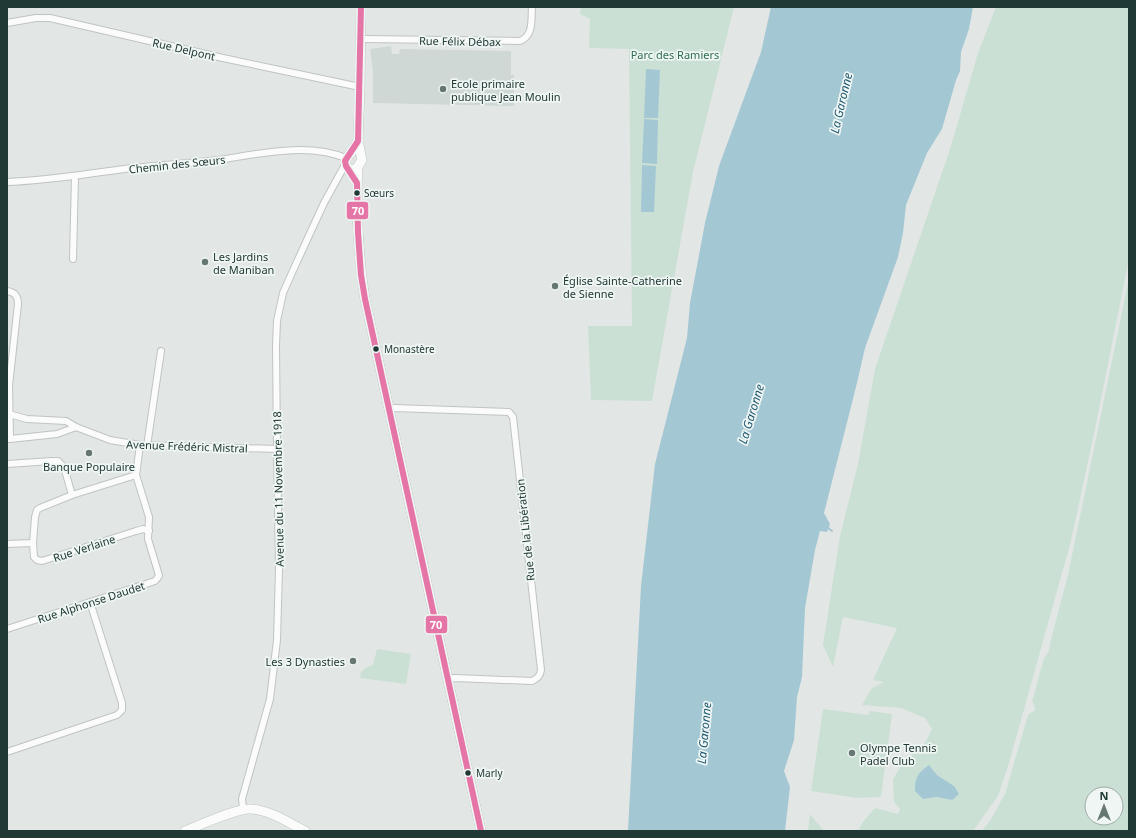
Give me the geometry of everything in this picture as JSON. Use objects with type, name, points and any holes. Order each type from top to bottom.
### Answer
[{"type":"main road","points":[[360,7],[361,39],[358,141],[352,163],[357,183],[361,275],[481,831]]},
{"type":"main road","points":[[185,831],[243,809],[253,808],[264,811],[305,831]]},
{"type":"street","name":"Rue Félix Débax","points":[[361,39],[520,41],[527,38],[530,32],[532,7]]},
{"type":"street","name":"Rue Delpont","points":[[7,23],[36,18],[50,18],[223,58],[360,87]]},
{"type":"street","name":"Chemin des Sœurs","points":[[7,182],[25,182],[284,151],[311,151],[340,155],[352,163]]},
{"type":"street","points":[[338,177],[352,163]]},
{"type":"street","name":"Avenue du 11 Novembre 1918","points":[[243,809],[242,799],[270,699],[277,640],[280,569],[277,449],[277,321],[283,293],[324,203],[338,177],[352,163]]},
{"type":"street","points":[[73,259],[75,176]]},
{"type":"street","points":[[7,291],[13,292],[18,299],[9,362],[9,439],[46,436],[76,428]]},
{"type":"street","points":[[147,446],[161,351]]},
{"type":"street","name":"Rue de la Libération","points":[[389,409],[509,412],[513,417],[541,670],[540,675],[532,681],[448,679]]},
{"type":"street","name":"Avenue Frédéric Mistral","points":[[9,414],[27,419],[66,421],[76,428],[110,440],[147,446],[277,449]]},
{"type":"street","points":[[56,420],[56,434]]},
{"type":"street","name":"Rue Alphonse Daudet","points":[[7,629],[155,582],[158,572],[149,546],[149,517],[136,475],[140,445]]},
{"type":"street","points":[[7,464],[58,461],[64,468],[72,495]]},
{"type":"street","points":[[7,544],[33,543],[34,516],[37,510],[72,495],[136,475]]},
{"type":"street","name":"Rue Verlaine","points":[[33,543],[34,557],[37,560],[42,561],[136,531],[143,529],[149,530]]},
{"type":"street","points":[[7,752],[117,715],[122,710],[122,704],[90,602]]},
{"type":"shaded area","name":"Ecole primaire publique Jean Moulin","points":[[391,46],[392,54],[399,54],[400,49],[511,51],[511,75],[514,75],[514,106],[373,103],[373,72],[370,49]]},
{"type":"green space","name":"Parc des Ramiers","points":[[581,7],[734,7],[693,172],[652,401],[591,400],[588,326],[632,326],[629,49],[589,48],[590,19],[580,14]]},
{"type":"green space","points":[[996,7],[1129,7],[1129,259],[1071,541],[1009,763],[998,796],[973,831],[858,831],[863,822],[875,808],[898,814],[900,809],[894,802],[893,779],[904,761],[925,743],[932,729],[925,718],[901,708],[862,705],[872,688],[884,682],[873,680],[897,628],[843,617],[833,667],[823,645],[840,536],[858,464],[875,369],[951,146],[978,53]],"holes":[[[929,765],[937,775],[954,786],[952,800],[936,797]]]},
{"type":"green space","points":[[1129,278],[1129,831],[982,831],[991,819],[1005,794],[1028,715],[1035,710],[1032,702],[1044,658],[1048,653],[1068,575]]},
{"type":"green space","points":[[377,649],[411,654],[406,684],[360,678],[361,672],[367,667],[373,665]]},
{"type":"green space","name":"Olympe Tennis Padel Club","points":[[823,709],[868,715],[870,711],[892,714],[881,797],[857,798],[811,791]]},
{"type":"green space","points":[[810,814],[824,831],[808,831]]},
{"type":"water","name":"La Garonne","points":[[771,7],[973,7],[969,29],[961,52],[960,71],[942,129],[927,153],[906,205],[903,233],[898,257],[865,348],[824,513],[830,524],[827,532],[820,531],[815,550],[805,608],[802,677],[797,697],[794,740],[784,771],[790,787],[785,831],[628,831],[641,586],[655,464],[687,338],[690,303],[705,223],[719,166],[761,52]]},
{"type":"water","points":[[646,69],[660,70],[658,118],[644,118]]},
{"type":"water","points":[[644,119],[658,120],[657,164],[642,163]]},
{"type":"water","points":[[642,165],[656,166],[654,212],[641,212]]},
{"type":"water","points":[[929,765],[937,775],[954,786],[959,794],[952,800],[936,797],[923,799],[915,791],[918,776],[922,770]]},
{"type":"waterway","points":[[827,527],[832,531]]},
{"type":"transit line","name":"70","points":[[361,7],[358,141],[345,161],[346,166],[357,183],[361,275],[481,831]]},
{"type":"place","name":"Ecole primaire publique Jean Moulin","points":[[443,89]]},
{"type":"place","name":"Sœurs","points":[[357,193]]},
{"type":"place","name":"Les Jardins de Maniban","points":[[205,262]]},
{"type":"place","name":"Église Sainte-Catherine de Sienne","points":[[555,286]]},
{"type":"place","name":"Monastère","points":[[376,349]]},
{"type":"place","name":"Banque Populaire","points":[[89,453]]},
{"type":"place","name":"Les 3 Dynasties","points":[[353,661]]},
{"type":"place","name":"Olympe Tennis Padel Club","points":[[852,753]]},
{"type":"place","name":"Marly","points":[[468,773]]}]
